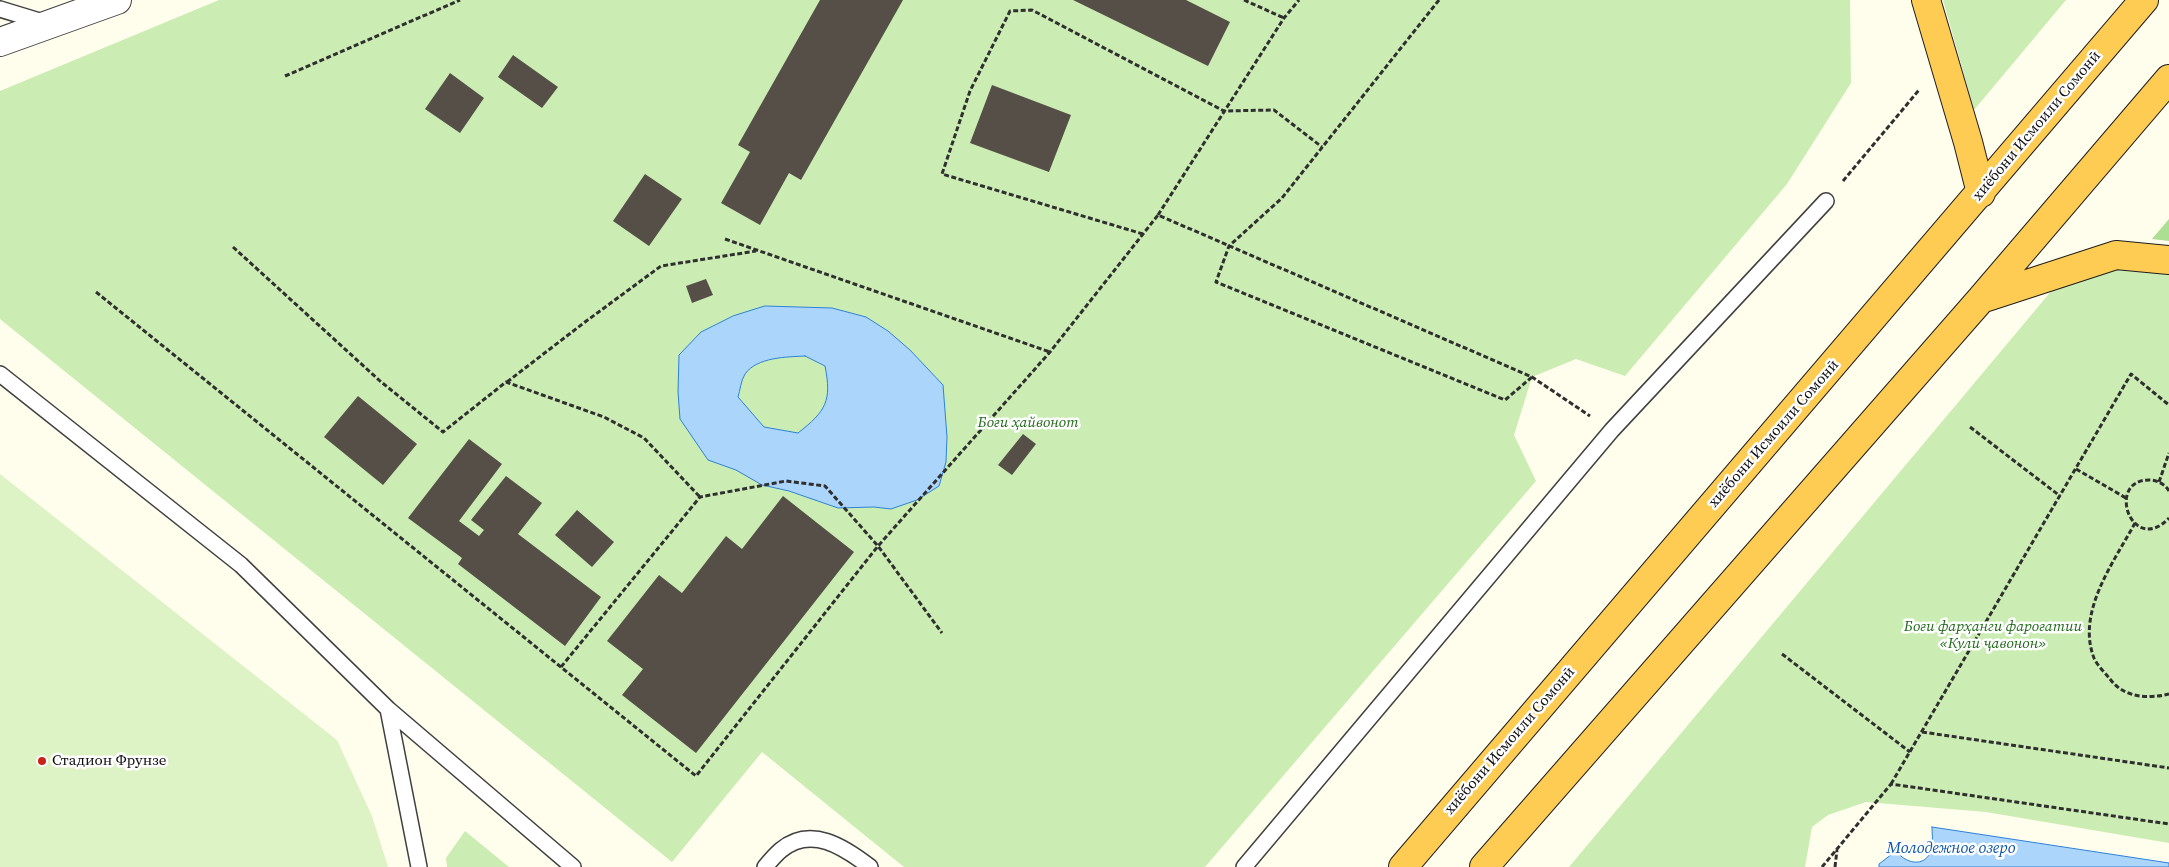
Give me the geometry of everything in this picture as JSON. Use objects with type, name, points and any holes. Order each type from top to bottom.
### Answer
[{"type":"highway","points":[[1926,0],[1980,193]]},
{"type":"highway","name":"хиёбони Исмоили Сомонӣ","points":[[1403,867],[2144,0]]},
{"type":"highway","points":[[1484,867],[1981,299],[2169,78]]},
{"type":"highway","points":[[1981,299],[2116,255],[2169,260]]},
{"type":"street","points":[[0,42],[117,0]]},
{"type":"lane","points":[[0,9],[51,24]]},
{"type":"lane","points":[[1244,867],[1612,430],[1826,201]]},
{"type":"lane","points":[[0,374],[241,565],[388,709],[573,867]]},
{"type":"lane","points":[[388,709],[420,867]]},
{"type":"lane","points":[[765,867],[782,849],[804,838],[824,839],[870,867]]},
{"type":"path","points":[[285,76],[460,0]]},
{"type":"path","points":[[1244,0],[1284,18]]},
{"type":"path","points":[[96,292],[696,776],[878,546],[1050,352],[1158,215],[1284,18],[1299,0]]},
{"type":"path","points":[[1439,0],[1282,198],[1230,246],[1216,282],[1505,400],[1532,376]]},
{"type":"path","points":[[1143,234],[942,174],[970,91],[1010,11],[1032,10],[1224,111],[1274,110],[1322,148]]},
{"type":"path","points":[[1826,201],[1920,88]]},
{"type":"path","points":[[1158,215],[1532,376],[1612,430]]},
{"type":"path","points":[[725,239],[1050,352]]},
{"type":"path","points":[[233,247],[380,380],[443,432],[506,382],[661,266],[756,251]]},
{"type":"path","points":[[1822,867],[1891,784],[2131,374],[2169,405]]},
{"type":"path","points":[[506,382],[604,417],[644,438],[700,497]]},
{"type":"path","points":[[1970,428],[2060,496]]},
{"type":"path","points":[[2159,482],[2169,453]]},
{"type":"path","points":[[2076,469],[2126,498]]},
{"type":"path","points":[[2169,491],[2159,482],[2149,480],[2139,482],[2131,489],[2126,498],[2128,516],[2144,528],[2154,528],[2164,524],[2169,518]]},
{"type":"path","points":[[561,667],[700,497],[786,481],[825,486],[878,546],[942,633]]},
{"type":"path","points":[[2135,523],[2106,576],[2093,606],[2088,630],[2095,659],[2116,687],[2137,697],[2169,694]]},
{"type":"path","points":[[1782,654],[1910,752]]},
{"type":"path","points":[[1922,732],[2169,768]]},
{"type":"path","points":[[1891,784],[2169,824]]},
{"type":"path","points":[[1835,867],[1837,850]]},
{"type":"green space","name":"Боғи ҳайвонот","points":[[219,0],[1850,0],[1851,83],[1787,184],[1625,376],[1576,359],[1532,377],[1514,435],[1536,481],[1205,867],[904,867],[762,752],[672,862],[0,319],[0,91]]},
{"type":"green space","points":[[1943,0],[2066,0],[1974,110]]},
{"type":"green space","points":[[2169,219],[2169,241],[2152,239]]},
{"type":"green space","name":"Боғи фарҳанги фароғатии «Кули ҷавонон»","points":[[2084,252],[2169,263],[2169,843],[1986,812],[1866,802],[1828,815],[1812,827],[1805,867],[1569,867]]},
{"type":"green space","points":[[0,474],[337,740],[372,816],[388,867],[0,867]]},
{"type":"green space","points":[[465,831],[509,867],[447,867],[446,858]]},
{"type":"water","points":[[765,306],[832,308],[866,317],[888,331],[910,350],[943,385],[947,437],[946,462],[939,486],[917,500],[891,509],[874,507],[838,508],[789,491],[762,485],[736,470],[708,460],[680,419],[678,392],[679,355],[701,332],[733,316]],"holes":[[[805,356],[825,366],[828,388],[825,404],[815,418],[798,433],[764,427],[738,397],[745,374],[750,368],[765,361]]]},
{"type":"water","name":"Молодежное озеро","points":[[1932,827],[2169,863],[2169,867],[1879,867],[1879,864],[1896,851],[1906,860],[1912,862],[1922,861],[1926,858],[1930,854],[1932,847]]},
{"type":"building","points":[[820,0],[903,0],[801,180],[789,173],[760,225],[721,203],[750,152],[738,145]]},
{"type":"building","points":[[1073,0],[1186,0],[1230,22],[1208,66]]},
{"type":"building","points":[[513,55],[558,87],[542,108],[498,77]]},
{"type":"building","points":[[450,73],[484,98],[460,133],[425,109]]},
{"type":"building","points":[[992,85],[1071,115],[1049,172],[970,143]]},
{"type":"building","points":[[645,174],[682,199],[649,246],[613,221]]},
{"type":"building","points":[[706,279],[713,295],[692,303],[686,286]]},
{"type":"building","points":[[358,396],[417,444],[383,485],[324,437]]},
{"type":"building","points":[[1023,434],[1036,444],[1012,475],[998,465]]},
{"type":"building","points":[[469,439],[502,464],[459,521],[479,536],[484,530],[471,520],[506,476],[542,503],[518,534],[601,597],[565,646],[458,564],[462,558],[408,518]]},
{"type":"building","points":[[783,496],[854,552],[696,753],[622,695],[643,669],[607,641],[659,575],[682,593],[726,536],[742,549]]},
{"type":"building","points":[[577,510],[614,542],[592,567],[555,535]]},
{"type":"place","name":"Стадион Фрунзе","points":[[42,761]]}]
